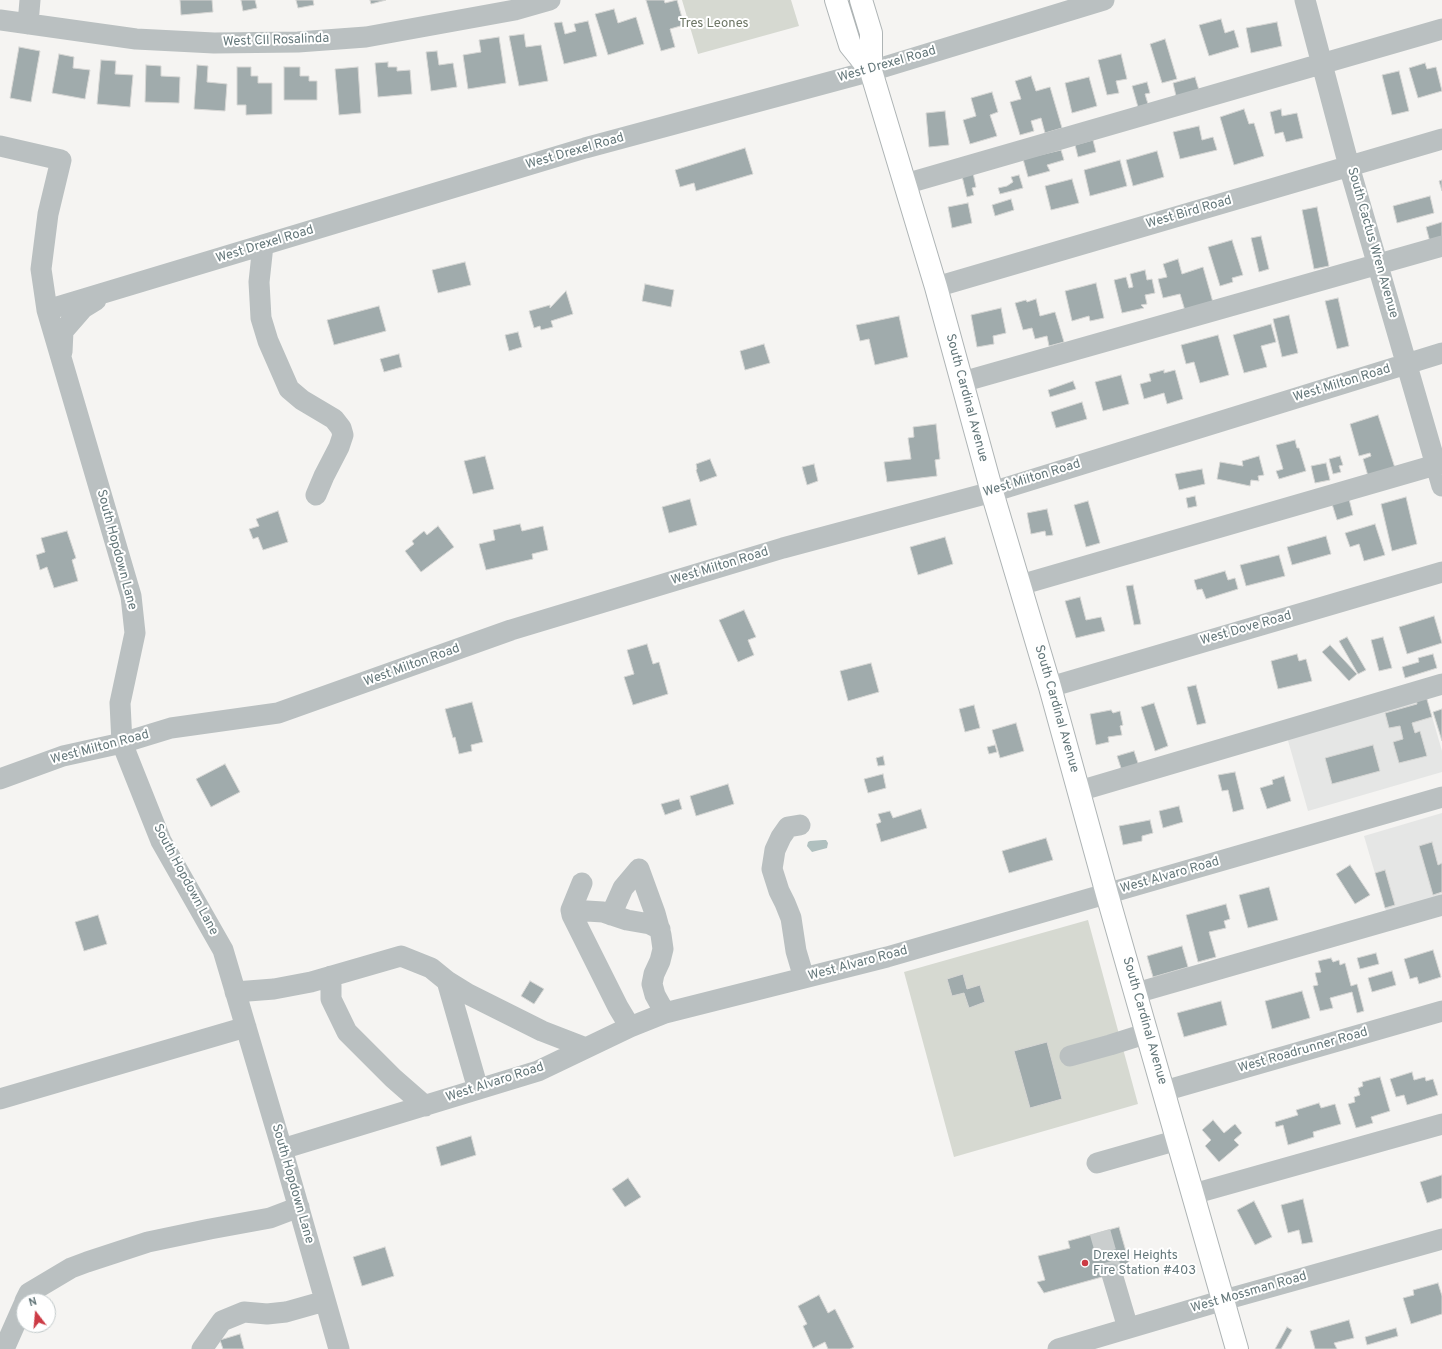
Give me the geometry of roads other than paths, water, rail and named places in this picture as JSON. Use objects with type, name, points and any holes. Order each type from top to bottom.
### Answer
[{"type":"main road","name":"South Cardinal Avenue","points":[[836,0],[850,45],[871,71]]},
{"type":"main road","name":"South Cardinal Avenue","points":[[861,0],[871,33],[871,71],[936,287],[992,492],[1050,687],[1107,894],[1148,1033],[1237,1349]]},
{"type":"street","points":[[28,24],[30,0]]},
{"type":"street","name":"West Cll Rosalinda","points":[[0,20],[136,39],[214,43],[298,42],[366,37],[515,10],[550,0]]},
{"type":"street","name":"West Drexel Road","points":[[47,310],[578,150],[871,71],[1104,0]]},
{"type":"street","name":"South Cactus Wren Avenue","points":[[1305,0],[1349,166],[1406,364],[1439,464],[1442,486]]},
{"type":"street","points":[[905,184],[1442,28]]},
{"type":"street","name":"West Bird Road","points":[[936,287],[1442,139]]},
{"type":"street","name":"South Hopdown Lane","points":[[0,146],[61,160],[48,214],[41,269],[47,310],[131,596],[135,633],[120,703],[122,743],[161,841],[223,950],[299,1207],[339,1349]]},
{"type":"street","points":[[263,245],[259,282],[261,318],[268,342],[289,389],[302,400],[334,419],[341,428],[343,435],[339,447],[316,495]]},
{"type":"street","points":[[962,382],[1442,246]]},
{"type":"street","points":[[61,358],[63,330],[83,308],[107,292]]},
{"type":"street","name":"West Milton Road","points":[[0,779],[63,756],[122,743],[171,728],[278,713],[511,630],[783,548],[992,492],[1442,353]]},
{"type":"street","points":[[1020,585],[1439,464]]},
{"type":"street","name":"West Dove Road","points":[[1050,687],[1442,572]]},
{"type":"street","points":[[1079,791],[1442,684]]},
{"type":"street","name":"West Alvaro Road","points":[[282,1149],[538,1071],[630,1026],[665,1013],[887,957],[1442,797]]},
{"type":"street","points":[[800,825],[788,827],[781,837],[775,850],[772,869],[791,918],[796,951],[804,978]]},
{"type":"street","points":[[611,915],[623,888],[639,869],[656,913],[660,929],[663,949],[652,984],[655,995],[665,1013]]},
{"type":"street","points":[[582,883],[570,910],[618,1007],[630,1026]]},
{"type":"street","points":[[1136,993],[1442,905]]},
{"type":"street","points":[[570,910],[603,912],[627,920],[650,924],[660,929]]},
{"type":"street","points":[[235,992],[274,989],[311,982],[401,956],[431,968],[447,981],[468,994],[542,1031],[586,1048]]},
{"type":"street","points":[[331,976],[331,999],[347,1032],[393,1078],[425,1106]]},
{"type":"street","points":[[447,981],[478,1089]]},
{"type":"street","name":"West Roadrunner Road","points":[[1164,1091],[1442,1011]]},
{"type":"street","points":[[0,1099],[246,1027]]},
{"type":"street","points":[[1070,1056],[1110,1046],[1148,1033]]},
{"type":"street","points":[[1193,1194],[1442,1124]]},
{"type":"street","points":[[1096,1163],[1178,1140]]},
{"type":"street","points":[[29,1293],[71,1268],[148,1242],[270,1218],[299,1207]]},
{"type":"street","name":"West Mossman Road","points":[[1058,1349],[1224,1300],[1442,1239]]},
{"type":"street","points":[[1112,1274],[1128,1328]]},
{"type":"street","points":[[202,1349],[222,1321],[244,1312],[267,1314],[286,1312],[325,1300]]},
{"type":"street","points":[[4,1349],[16,1322]]},
{"type":"tunnel","points":[[1100,1232],[1112,1274]]},
{"type":"place","name":"Drexel Heights Fire Station #403","points":[[1085,1263]]},
{"type":"park label","name":"Tres Leones","points":[[714,24]]}]
